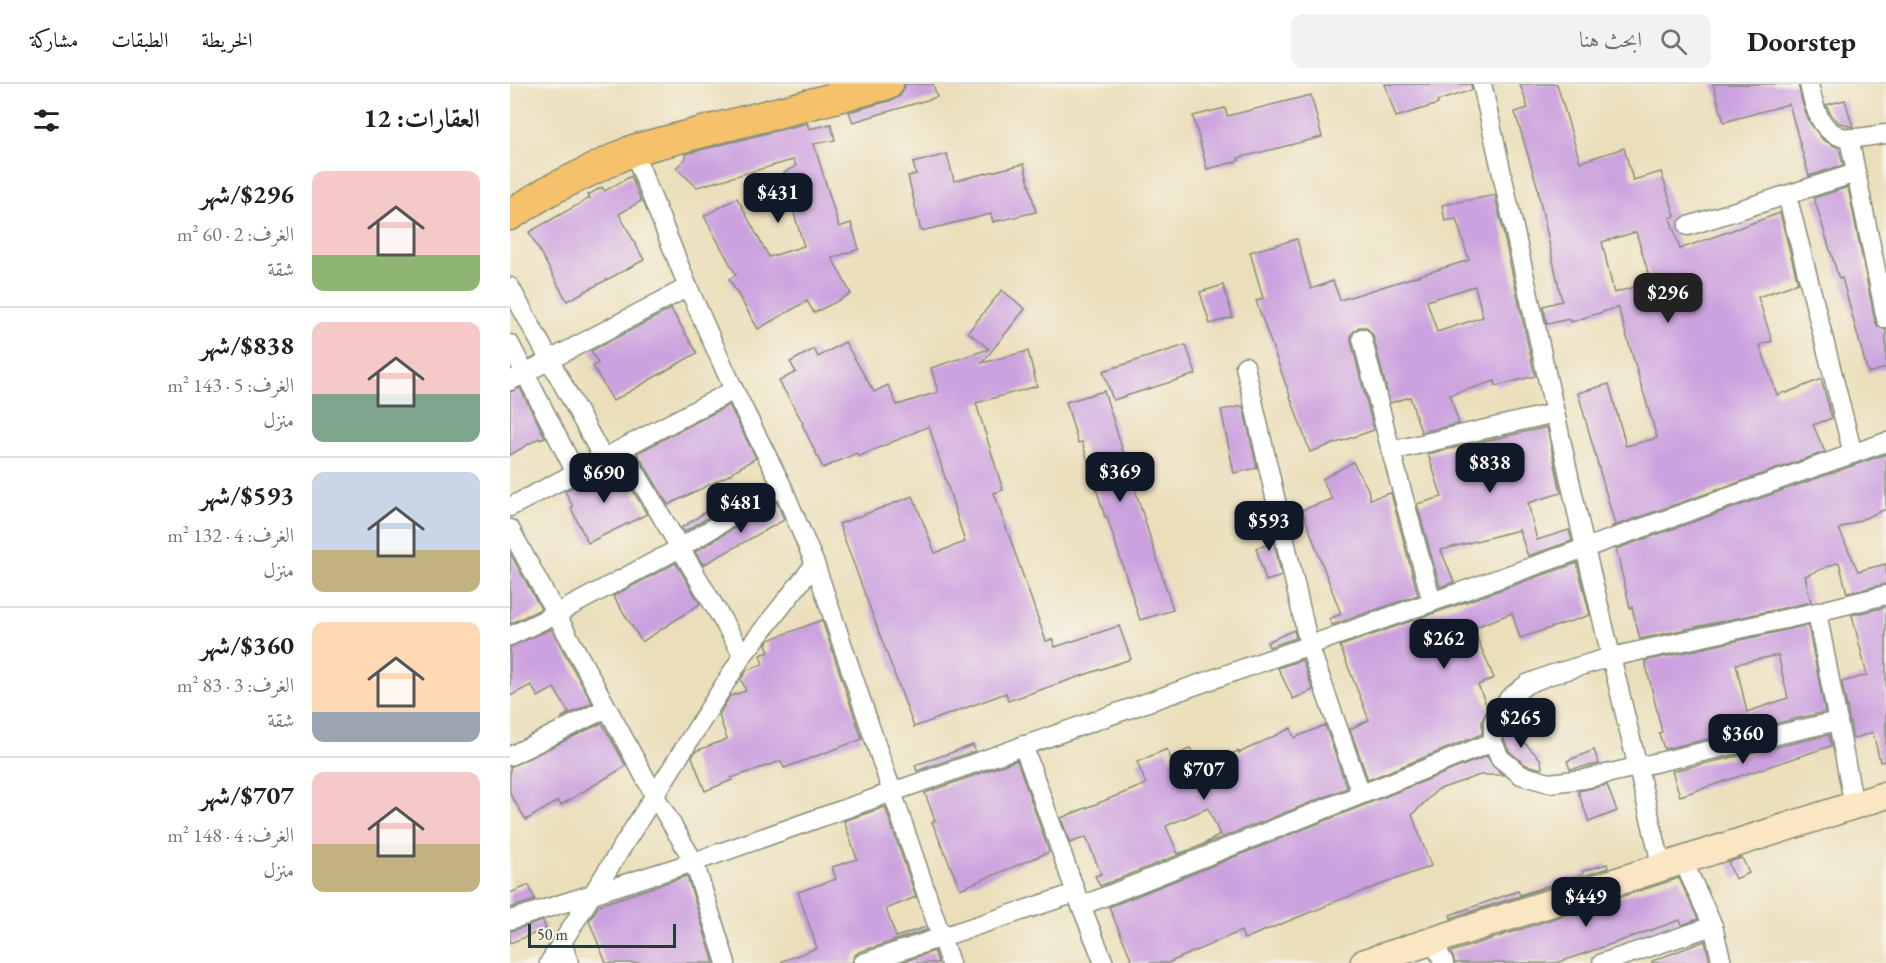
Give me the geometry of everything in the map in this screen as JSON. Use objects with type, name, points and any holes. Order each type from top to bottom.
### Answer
[{"type":"main road","points":[[510,215],[548,191],[633,150],[888,84]]},
{"type":"street","points":[[1482,84],[1585,548],[1637,767],[1672,865],[1713,926],[1722,963]]},
{"type":"street","points":[[1809,84],[1814,107],[1832,134],[1849,138],[1886,134]]},
{"type":"street","points":[[1849,138],[1886,319]]},
{"type":"street","points":[[633,150],[688,287],[734,390],[782,486],[815,564],[950,963]]},
{"type":"street","points":[[1688,226],[1856,173]]},
{"type":"street","points":[[1787,195],[1853,454]]},
{"type":"street","points":[[510,287],[603,458]]},
{"type":"street","points":[[517,377],[688,287]]},
{"type":"street","points":[[1362,338],[1432,602]]},
{"type":"street","points":[[510,344],[517,377],[576,473]]},
{"type":"street","points":[[1245,366],[1309,645],[1361,794]]},
{"type":"street","points":[[510,507],[734,390]]},
{"type":"street","points":[[1391,451],[1555,413]]},
{"type":"street","points":[[510,920],[693,862],[1886,442]]},
{"type":"street","points":[[622,449],[743,655]]},
{"type":"street","points":[[510,636],[680,548],[782,486]]},
{"type":"street","points":[[510,529],[693,862],[726,963]]},
{"type":"street","points":[[549,963],[743,655],[815,564]]},
{"type":"street","points":[[1838,721],[1584,779],[1549,783],[1521,775],[1500,758],[1493,742],[1493,722],[1509,698],[1527,684],[1550,675],[1611,657],[1886,595]]},
{"type":"street","points":[[1817,612],[1854,806]]},
{"type":"street","points":[[510,756],[607,708]]},
{"type":"street","points":[[863,963],[942,937],[1079,899],[1361,794],[1493,742]]},
{"type":"street","points":[[1023,745],[1104,963]]},
{"type":"street","points":[[1364,963],[1439,952],[1672,865],[1886,795]]},
{"type":"street","points":[[1602,963],[1713,926]]},
{"type":"street","points":[[562,942],[569,963]]},
{"type":"building","points":[[905,84],[933,84],[937,97],[853,122],[849,112],[893,100],[900,96]]},
{"type":"building","points":[[1385,84],[1471,84],[1472,90],[1437,101],[1438,104],[1396,117]]},
{"type":"building","points":[[1520,84],[1557,84],[1580,162],[1624,148],[1633,180],[1661,172],[1675,216],[1670,218],[1680,249],[1780,213],[1798,283],[1758,297],[1772,341],[1760,345],[1777,395],[1821,379],[1832,418],[1813,425],[1825,452],[1611,527],[1615,525],[1578,393],[1609,384],[1626,446],[1657,438],[1618,307],[1571,322],[1570,319],[1547,324],[1543,306],[1562,301],[1539,192],[1515,112],[1528,108]],"holes":[[[1636,232],[1651,282],[1614,293],[1602,242]]]},
{"type":"building","points":[[1713,84],[1798,84],[1810,123],[1823,140],[1839,148],[1843,165],[1809,176],[1789,104],[1724,122]]},
{"type":"building","points":[[1311,95],[1322,137],[1238,158],[1239,161],[1207,169],[1193,116],[1225,108],[1227,116]]},
{"type":"building","points":[[1845,100],[1853,127],[1838,122],[1826,105]]},
{"type":"building","points":[[807,123],[809,129],[831,124],[835,140],[814,144],[839,227],[851,223],[859,249],[832,258],[851,294],[814,313],[807,301],[758,329],[729,279],[736,275],[704,216],[737,198],[769,257],[804,246],[782,174],[796,166],[793,160],[697,187],[676,168],[686,158],[685,154]]},
{"type":"building","points":[[947,154],[954,181],[1024,164],[1036,212],[993,222],[991,214],[921,231],[908,176],[916,174],[913,163]]},
{"type":"building","points":[[631,176],[641,201],[619,214],[644,260],[567,301],[529,232],[590,198],[588,195],[602,187],[605,191]]},
{"type":"building","points":[[1848,187],[1875,321],[1878,327],[1886,330],[1886,368],[1868,373],[1842,278],[1839,279],[1814,198]]},
{"type":"building","points":[[1495,195],[1535,376],[1496,386],[1495,381],[1450,395],[1459,424],[1421,432],[1410,397],[1390,403],[1373,335],[1366,327],[1359,327],[1351,334],[1351,341],[1374,430],[1310,452],[1256,301],[1263,298],[1250,252],[1297,239],[1311,289],[1333,281],[1340,300],[1469,260],[1456,219],[1445,221],[1442,205]],"holes":[[[1475,286],[1483,317],[1437,332],[1427,301]]]},
{"type":"building","points":[[1223,285],[1233,317],[1210,324],[1200,292]]},
{"type":"building","points":[[1002,290],[1025,309],[982,363],[1028,351],[1037,386],[976,403],[1003,490],[994,493],[1046,641],[1053,639],[1055,647],[1119,626],[1131,659],[1008,701],[1006,693],[914,727],[839,524],[913,496],[935,553],[965,542],[929,426],[858,457],[857,453],[823,468],[803,423],[779,381],[796,372],[790,362],[814,349],[818,357],[845,342],[874,392],[888,385],[897,405],[938,392],[931,368],[989,349],[968,332]]},
{"type":"building","points":[[671,309],[697,353],[613,401],[593,366],[598,363],[591,351]]},
{"type":"building","points":[[1186,345],[1196,374],[1113,400],[1103,371]]},
{"type":"building","points":[[520,388],[545,437],[540,440],[539,438],[510,455],[510,392]]},
{"type":"building","points":[[1104,391],[1173,610],[1140,620],[1082,442],[1078,443],[1066,402]]},
{"type":"building","points":[[729,405],[756,458],[733,473],[668,505],[637,453]]},
{"type":"building","points":[[1243,406],[1257,468],[1234,473],[1221,410]]},
{"type":"building","points":[[1547,427],[1561,493],[1528,503],[1537,540],[1569,530],[1572,541],[1528,556],[1519,530],[1441,550],[1454,582],[1440,587],[1417,504],[1442,497],[1428,454]]},
{"type":"building","points":[[1886,454],[1886,509],[1839,529],[1858,571],[1886,564],[1886,584],[1847,593],[1839,562],[1805,576],[1811,602],[1640,639],[1616,549]]},
{"type":"building","points":[[1353,462],[1368,489],[1370,499],[1391,493],[1418,595],[1332,625],[1329,619],[1341,614],[1302,510],[1332,499],[1322,479]]},
{"type":"building","points":[[617,464],[647,514],[588,543],[565,491]]},
{"type":"building","points":[[742,488],[746,495],[684,532],[681,528]]},
{"type":"building","points":[[777,502],[784,520],[703,565],[695,552]]},
{"type":"building","points":[[1266,510],[1282,576],[1266,581],[1256,548],[1271,544],[1257,514]]},
{"type":"building","points":[[510,553],[541,609],[510,624]]},
{"type":"building","points":[[676,563],[700,604],[642,642],[613,596]]},
{"type":"building","points":[[1577,563],[1590,615],[1520,638],[1512,613],[1473,628],[1494,678],[1478,685],[1488,709],[1482,721],[1482,734],[1368,780],[1350,729],[1369,720],[1340,646]]},
{"type":"building","points":[[1886,607],[1886,761],[1880,762],[1873,732],[1853,739],[1842,682],[1867,675],[1852,615]]},
{"type":"building","points":[[822,620],[862,739],[784,768],[781,761],[731,778],[732,780],[705,791],[692,757],[696,751],[727,739],[719,715],[730,696],[746,691],[741,679],[747,670],[763,664],[760,655],[769,652],[766,644],[769,640]]},
{"type":"building","points":[[1808,625],[1825,712],[1664,749],[1645,661]],"holes":[[[1778,655],[1788,698],[1747,712],[1736,664]]]},
{"type":"building","points":[[551,629],[592,703],[561,718],[569,713],[554,688],[538,697],[531,685],[510,696],[510,647]]},
{"type":"building","points":[[1294,630],[1296,638],[1269,647],[1267,642]]},
{"type":"building","points":[[1302,660],[1313,690],[1293,699],[1278,668]]},
{"type":"building","points":[[602,723],[626,766],[561,805],[558,801],[526,820],[510,794],[510,767]]},
{"type":"building","points":[[1506,723],[1541,760],[1542,769],[1526,765],[1509,751],[1504,740]]},
{"type":"building","points":[[1325,725],[1347,788],[1100,886],[1095,876],[1101,874],[1086,837],[1070,843],[1061,818],[1146,784],[1137,762],[1167,749],[1171,759],[1190,748],[1201,767],[1238,751],[1239,753],[1291,728],[1294,738]],"holes":[[[1208,808],[1220,835],[1198,847],[1178,854],[1166,826]]]},
{"type":"building","points":[[1829,735],[1831,746],[1680,796],[1672,771]]},
{"type":"building","points":[[973,745],[975,751],[917,771],[915,765]]},
{"type":"building","points":[[1594,750],[1599,764],[1570,769],[1567,761]]},
{"type":"building","points":[[1487,756],[1493,766],[1503,775],[1480,775],[1437,790],[1412,815],[1431,866],[1326,905],[1244,939],[1241,931],[1168,963],[1133,963],[1109,907]]},
{"type":"building","points":[[1017,760],[1049,852],[960,889],[932,822],[935,821],[925,793]]},
{"type":"building","points":[[1607,785],[1617,811],[1589,822],[1578,791]]},
{"type":"building","points":[[885,807],[916,897],[886,909],[896,937],[926,927],[927,930],[859,952],[854,956],[852,963],[782,963],[782,961],[817,948],[798,892],[836,879],[832,867],[857,859],[844,821]]},
{"type":"building","points":[[1742,858],[1749,873],[1735,879],[1728,862]]},
{"type":"building","points":[[1607,864],[1608,868],[1451,918],[1450,915],[1518,891],[1520,895]]},
{"type":"building","points":[[687,876],[714,963],[606,963],[589,921],[599,905]]},
{"type":"building","points":[[1679,878],[1698,919],[1682,925],[1680,920],[1557,963],[1455,963],[1451,952]]},
{"type":"building","points":[[529,885],[535,900],[510,908],[510,893]]},
{"type":"building","points":[[543,921],[546,929],[510,943],[510,931]]},
{"type":"building","points":[[1705,941],[1710,963],[1652,963],[1652,961]]},
{"type":"building","points":[[934,951],[938,963],[899,963]]}]
